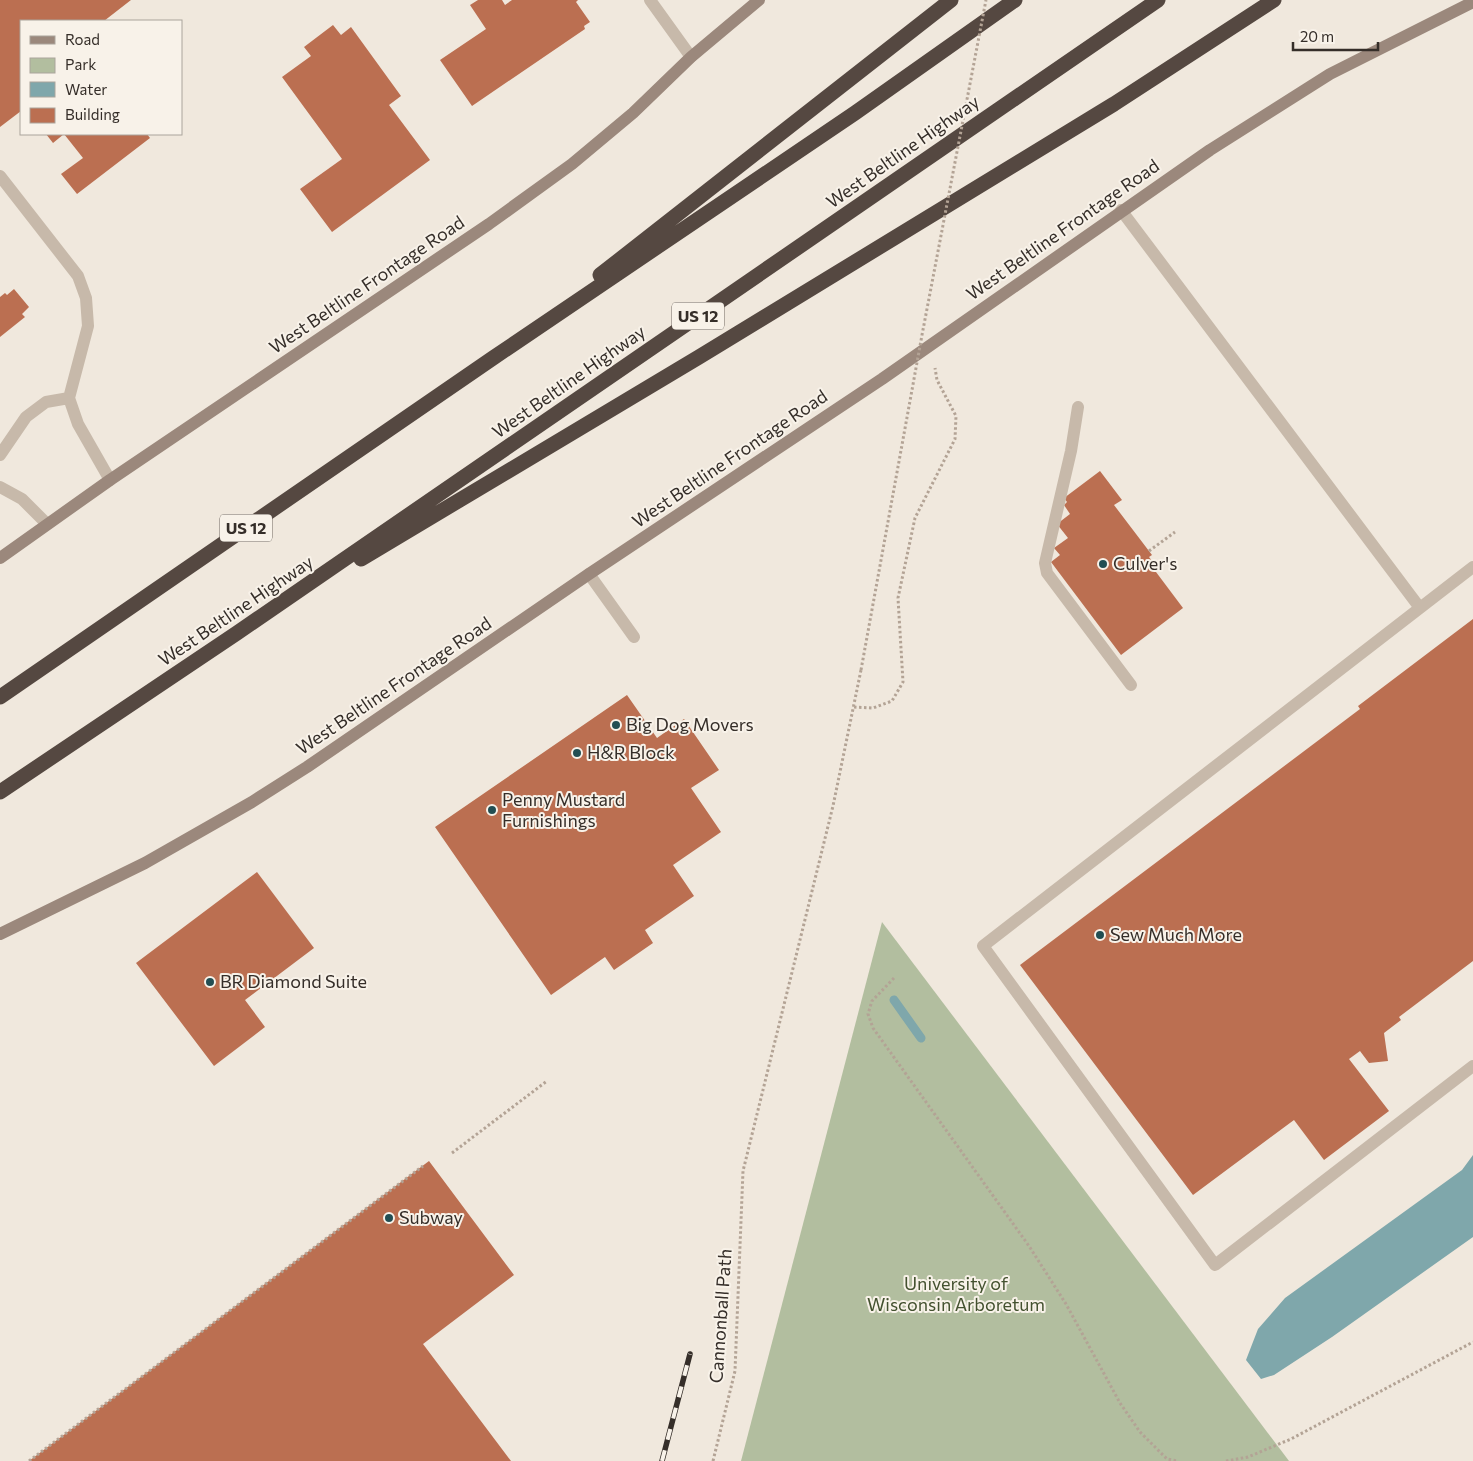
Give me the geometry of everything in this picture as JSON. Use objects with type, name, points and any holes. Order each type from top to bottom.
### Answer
[{"type":"highway","points":[[493,358],[952,0]]},
{"type":"highway","name":"US 12","points":[[0,697],[493,358],[855,113],[1015,0]]},
{"type":"highway","name":"West Beltline Highway","points":[[0,792],[237,633],[1158,0]]},
{"type":"highway","points":[[237,633],[708,352],[1179,63],[1274,0]]},
{"type":"street","points":[[650,0],[691,57]]},
{"type":"street","name":"West Beltline Frontage Road","points":[[0,558],[110,480],[489,224],[572,164],[633,113],[691,57],[759,0]]},
{"type":"street","name":"West Beltline Frontage Road","points":[[0,934],[145,863],[252,802],[307,767],[589,574],[930,346],[1121,210],[1210,150],[1330,74],[1473,2]]},
{"type":"street","points":[[0,176],[78,276],[86,298],[88,326],[69,398],[78,424],[110,480]]},
{"type":"street","points":[[1121,210],[1420,608]]},
{"type":"street","points":[[0,455],[26,417],[46,402],[69,398]]},
{"type":"street","points":[[1078,407],[1071,451],[1045,563],[1047,573],[1132,685]]},
{"type":"street","points":[[0,487],[22,498],[47,524]]},
{"type":"street","points":[[1473,568],[983,946],[1215,1265],[1473,1066]]},
{"type":"street","points":[[589,574],[634,637]]},
{"type":"path","name":"Cannonball Path","points":[[713,1461],[734,1371],[742,1170],[833,806],[862,670],[920,345],[986,0]]},
{"type":"path","points":[[854,707],[873,708],[892,701],[903,682],[898,598],[915,518],[955,439],[956,416],[937,380],[930,346]]},
{"type":"path","points":[[1149,551],[1175,532]]},
{"type":"path","points":[[894,978],[872,1001],[868,1014],[873,1028],[1029,1246],[1066,1304],[1130,1418],[1140,1432],[1167,1459],[1177,1461]]},
{"type":"path","points":[[452,1153],[547,1081]]},
{"type":"path","points":[[29,1461],[423,1166]]},
{"type":"path","points":[[1226,1461],[1248,1457],[1291,1439],[1473,1342]]},
{"type":"green space","name":"University of Wisconsin Arboretum","points":[[882,922],[1289,1461],[741,1461]]},
{"type":"water","points":[[1473,1155],[1473,1237],[1332,1337],[1274,1375],[1261,1379],[1246,1360],[1258,1329],[1285,1298],[1462,1170]]},
{"type":"building","points":[[0,0],[131,0],[105,20],[20,20],[20,112],[0,127]]},
{"type":"building","points":[[478,0],[502,0],[505,5],[512,0],[578,0],[576,2],[590,22],[584,26],[585,29],[472,106],[440,60],[486,29],[470,5]]},
{"type":"building","points":[[333,25],[341,35],[351,27],[401,96],[389,105],[430,160],[332,232],[300,189],[342,159],[282,77],[311,56],[304,47]]},
{"type":"building","points":[[47,135],[63,135],[53,143]]},
{"type":"building","points":[[65,135],[148,135],[150,138],[77,194],[61,174],[83,158]]},
{"type":"building","points":[[14,289],[29,307],[22,314],[25,317],[0,337],[0,297],[5,293],[7,295]]},
{"type":"building","name":"Culver's","points":[[1100,471],[1122,500],[1114,505],[1152,555],[1149,557],[1156,566],[1153,568],[1183,608],[1121,655],[1051,562],[1060,555],[1054,548],[1068,538],[1057,524],[1070,514],[1064,505],[1067,502],[1064,498]]},
{"type":"building","points":[[1473,619],[1473,961],[1399,1017],[1401,1020],[1384,1033],[1388,1061],[1369,1063],[1360,1051],[1349,1059],[1389,1111],[1324,1160],[1294,1120],[1193,1195],[1020,965],[1360,709],[1358,706]]},
{"type":"building","points":[[627,695],[657,738],[684,719],[719,770],[691,788],[721,832],[673,865],[694,896],[645,930],[653,943],[614,970],[605,957],[551,995],[435,827]]},
{"type":"building","name":"BR Diamond Suite","points":[[257,872],[314,948],[245,1000],[265,1027],[214,1066],[136,963]]},
{"type":"building","points":[[429,1161],[514,1275],[423,1344],[511,1461],[29,1461]]},
{"type":"waterway","points":[[894,1000],[921,1038]]},
{"type":"railway","points":[[662,1461],[690,1354]]},
{"type":"place","name":"Culver's","points":[[1103,564]]},
{"type":"place","name":"Big Dog Movers","points":[[616,725]]},
{"type":"place","name":"H&R Block","points":[[577,753]]},
{"type":"place","name":"Penny Mustard Furnishings","points":[[492,810]]},
{"type":"place","name":"Sew Much More","points":[[1100,935]]},
{"type":"place","name":"BR Diamond Suite","points":[[210,982]]},
{"type":"place","name":"Subway","points":[[389,1218]]}]
